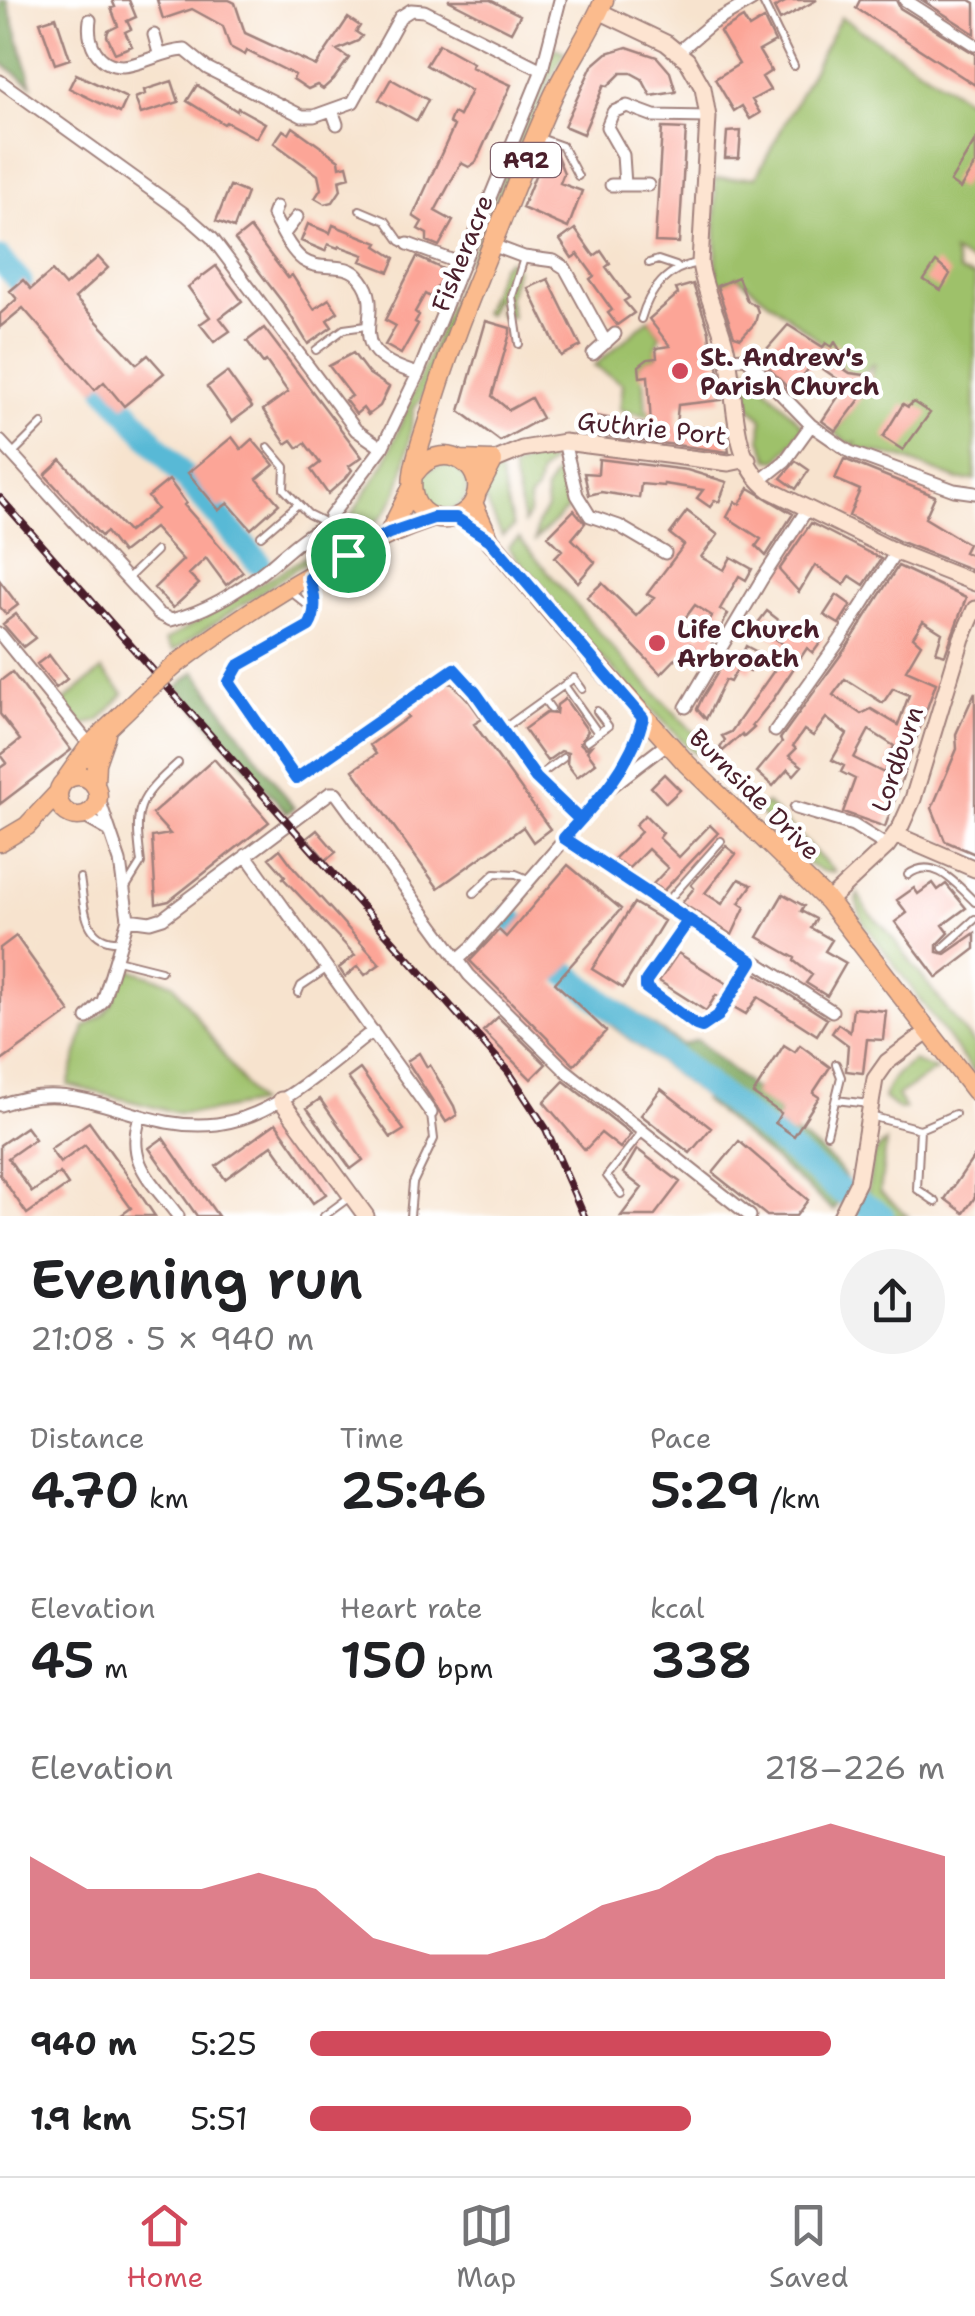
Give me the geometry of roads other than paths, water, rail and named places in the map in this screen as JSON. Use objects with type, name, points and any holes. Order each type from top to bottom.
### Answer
[{"type":"main road","name":"Fisheracre","points":[[414,480],[418,442],[492,245],[566,70],[602,5]]},
{"type":"main road","points":[[428,420],[438,442],[475,476],[474,498]]},
{"type":"main road","points":[[389,533],[414,480],[430,459],[455,458]]},
{"type":"main road","name":"Guthrie Port","points":[[455,458],[493,460]]},
{"type":"main road","points":[[0,842],[27,826],[62,786],[90,745],[178,662],[288,590],[389,533],[433,518],[456,518],[474,498],[493,460]]},
{"type":"main road","points":[[414,480],[416,502],[433,518]]},
{"type":"main road","name":"Burnside Drive","points":[[474,498],[490,540]]},
{"type":"main road","name":"Burnside Drive","points":[[456,518],[490,540],[643,718],[828,901],[975,1091]]},
{"type":"main road","points":[[27,826],[94,810],[96,763],[108,729]]},
{"type":"main road","points":[[62,786],[85,776],[97,791]]},
{"type":"main road","points":[[62,786],[60,804],[78,816]]},
{"type":"street","points":[[0,440],[159,614],[171,620],[204,610],[329,524],[333,510],[350,494],[382,448],[418,374],[542,70],[560,0]]},
{"type":"street","points":[[678,52],[711,24],[752,0]]},
{"type":"street","points":[[906,0],[975,45]]},
{"type":"street","points":[[602,5],[678,52],[703,88],[708,117],[700,263],[703,283],[728,354],[738,427],[748,460],[760,481],[770,490],[896,552],[975,583]]},
{"type":"street","points":[[90,20],[91,45],[96,55],[110,62],[123,66],[159,53],[185,50],[207,68],[302,116],[353,102],[400,17],[411,10],[424,11],[542,70]]},
{"type":"street","points":[[154,34],[159,53]]},
{"type":"street","points":[[0,82],[186,214],[212,238],[356,430],[382,448]]},
{"type":"street","points":[[648,185],[618,185],[623,156],[608,127],[614,112],[627,106],[654,116],[708,117]]},
{"type":"street","points":[[332,110],[337,124]]},
{"type":"street","points":[[276,207],[273,215],[303,260],[316,266],[354,270],[363,281],[370,296],[366,326],[376,354],[418,374]]},
{"type":"street","points":[[284,234],[297,217]]},
{"type":"street","points":[[408,244],[462,264]]},
{"type":"street","points":[[492,245],[565,268],[610,338],[594,354]]},
{"type":"street","points":[[728,354],[746,358],[812,425],[850,452],[954,490],[975,493]]},
{"type":"street","points":[[760,481],[785,461],[812,425]]},
{"type":"street","points":[[564,442],[577,495],[590,516],[619,526],[665,553]]},
{"type":"street","name":"Guthrie Port","points":[[493,460],[522,449],[564,442],[728,462],[748,460]]},
{"type":"street","points":[[686,707],[742,598],[808,508]]},
{"type":"street","points":[[329,524],[348,555]]},
{"type":"street","points":[[775,731],[896,552]]},
{"type":"street","name":"Lordburn","points":[[828,901],[892,840],[913,800],[962,638],[975,609]]},
{"type":"street","points":[[0,634],[90,745]]},
{"type":"street","points":[[457,960],[606,790],[634,749],[643,718]]},
{"type":"street","points":[[606,790],[668,743]]},
{"type":"street","points":[[87,1018],[102,1001],[128,919],[118,855],[97,791]]},
{"type":"street","points":[[128,919],[150,922],[164,918],[336,792],[457,960],[564,1069],[750,1216]]},
{"type":"street","points":[[796,808],[853,825],[932,859],[975,869]]},
{"type":"street","points":[[78,816],[108,830]]},
{"type":"street","points":[[564,838],[832,1011]]},
{"type":"street","points":[[246,856],[431,1114]]},
{"type":"street","points":[[0,1105],[38,1096],[66,1095],[140,1117],[178,1124],[218,1124],[259,1112],[281,1100],[373,1032]]},
{"type":"street","points":[[843,1214],[858,1182],[869,1110],[880,1070],[929,1032]]},
{"type":"street","points":[[281,1100],[366,1216]]},
{"type":"street","points":[[140,1117],[133,1144],[136,1158],[178,1216]]},
{"type":"lane","points":[[762,0],[794,66]]},
{"type":"lane","points":[[536,136],[562,146],[578,176]]},
{"type":"lane","points":[[360,210],[386,221],[400,241],[408,244]]},
{"type":"lane","points":[[519,344],[512,296],[524,257]]},
{"type":"lane","points":[[649,263],[700,263]]},
{"type":"lane","points":[[641,320],[648,296],[676,266]]},
{"type":"lane","points":[[316,350],[344,329],[366,326]]},
{"type":"lane","points":[[12,454],[42,424]]},
{"type":"lane","points":[[268,446],[285,467],[284,488],[308,514],[329,524]]},
{"type":"lane","points":[[262,536],[298,504]]},
{"type":"lane","points":[[127,578],[156,551]]},
{"type":"lane","points":[[310,578],[314,611],[309,626],[238,666],[229,682],[296,779],[454,669],[536,778],[580,820]]},
{"type":"lane","points":[[288,590],[314,611]]},
{"type":"lane","points":[[500,731],[574,678],[582,689]]},
{"type":"lane","points":[[564,685],[598,733]]},
{"type":"lane","points":[[544,699],[551,710]]},
{"type":"lane","points":[[587,741],[608,726],[597,711]]},
{"type":"lane","points":[[536,778],[563,758]]},
{"type":"lane","points":[[125,888],[142,863],[137,830],[140,806],[146,792],[178,763]]},
{"type":"lane","points":[[665,905],[721,841]]},
{"type":"lane","points":[[908,876],[932,859],[975,902]]},
{"type":"lane","points":[[474,893],[495,874],[516,874],[529,880]]},
{"type":"lane","points":[[80,878],[94,934],[106,942],[122,941]]},
{"type":"lane","points":[[943,948],[975,919]]},
{"type":"lane","points":[[688,921],[646,981],[646,988],[696,1025],[706,1026],[718,1016],[752,961]]},
{"type":"lane","points":[[117,960],[161,972]]},
{"type":"lane","points":[[298,994],[301,986],[327,968]]},
{"type":"lane","points":[[827,1134],[841,1077],[836,1064]]},
{"type":"lane","points":[[836,1100],[920,1129],[955,1114]]},
{"type":"lane","points":[[410,1216],[412,1183],[434,1139],[431,1114]]},
{"type":"lane","points":[[920,1129],[916,1189],[936,1202]]},
{"type":"lane","points":[[620,1194],[607,1176],[643,1132]]},
{"type":"lane","points":[[324,1216],[352,1196]]},
{"type":"waterway","points":[[0,259],[20,282]]},
{"type":"waterway","points":[[106,387],[258,562]]},
{"type":"waterway","points":[[511,919],[516,924]]},
{"type":"waterway","points":[[568,974],[838,1189],[882,1216]]},
{"type":"railway","points":[[0,498],[508,1071],[546,1129],[584,1216]]},
{"type":"place","name":"St. Andrew's Parish Church","points":[[680,371]]},
{"type":"place","name":"Life Church Arbroath","points":[[657,643]]}]
